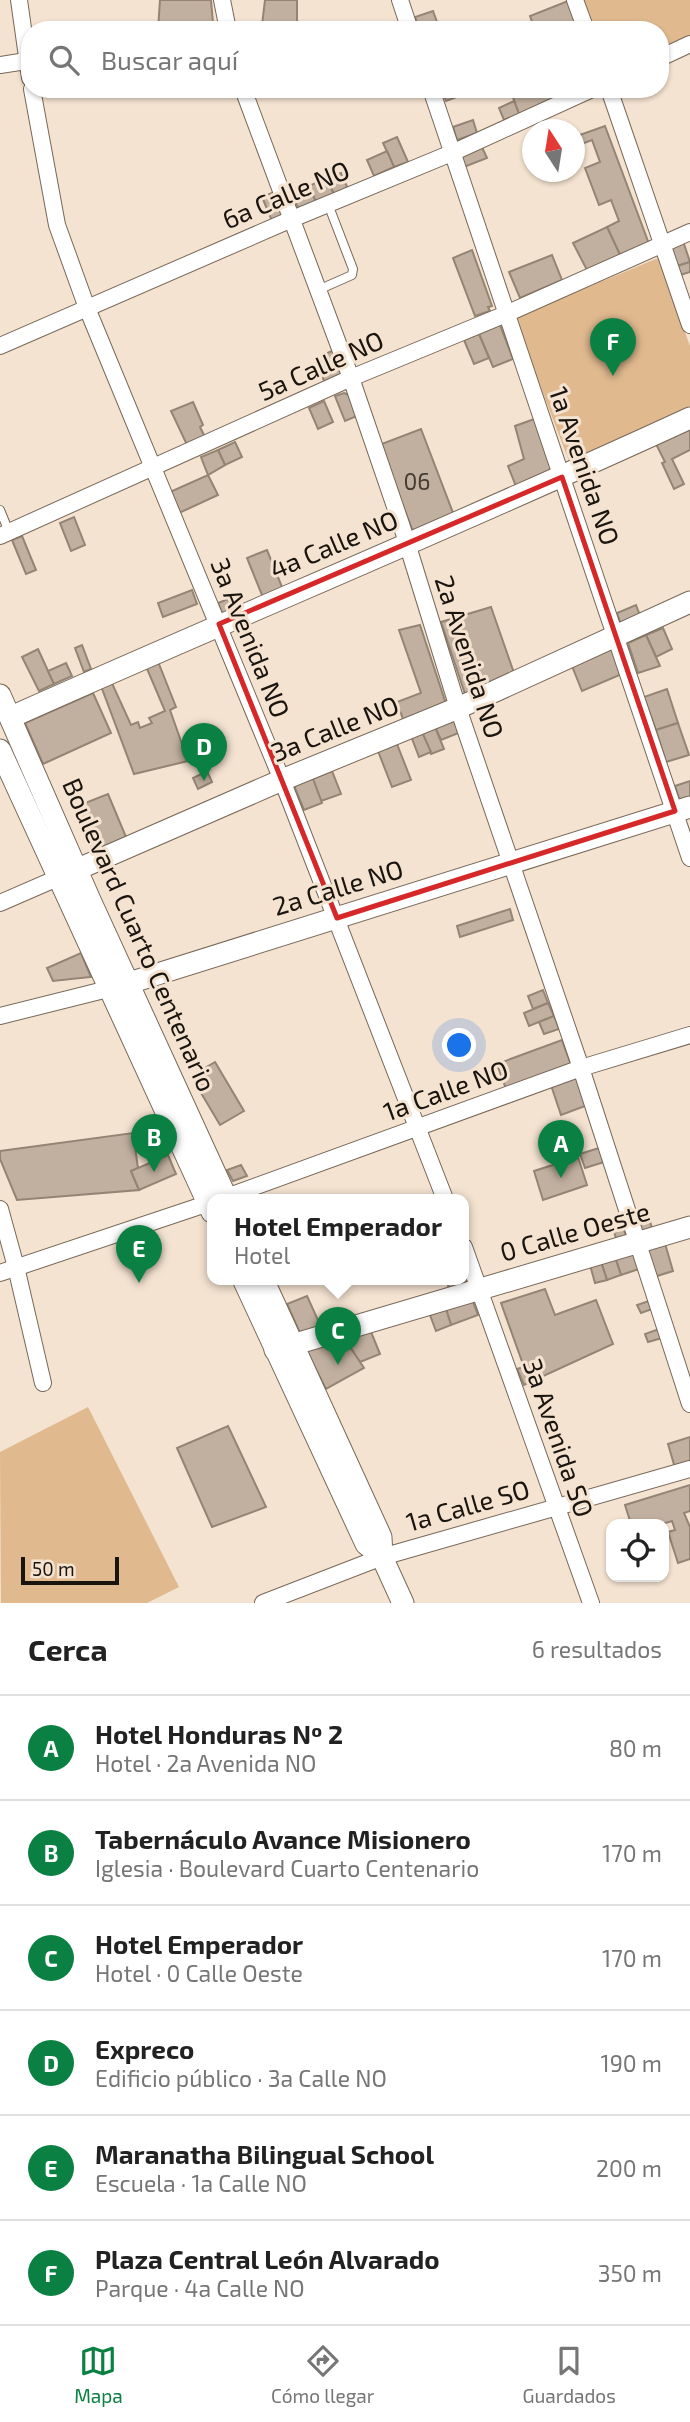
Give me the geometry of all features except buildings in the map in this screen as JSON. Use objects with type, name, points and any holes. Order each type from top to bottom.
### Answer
[{"type":"street","points":[[19,0],[21,21]]},
{"type":"street","points":[[222,0],[226,21]]},
{"type":"street","points":[[400,0],[407,21]]},
{"type":"street","points":[[575,0],[583,21]]},
{"type":"street","points":[[669,54],[690,44]]},
{"type":"street","points":[[0,65],[21,62]]},
{"type":"street","name":"3a Avenida NO","points":[[34,98],[57,225],[87,308],[282,780],[443,1194]]},
{"type":"street","name":"2a Avenida NO","points":[[246,98],[351,378],[408,544],[458,708],[581,1068],[690,1404]]},
{"type":"street","name":"1a Avenida NO","points":[[434,98],[615,636],[682,809],[690,858]]},
{"type":"street","name":"6a Calle NO","points":[[0,346],[454,152],[572,98]]},
{"type":"street","points":[[612,98],[690,325]]},
{"type":"street","name":"5a Calle NO","points":[[5,534],[351,378],[506,314],[690,232]]},
{"type":"street","name":"4a Calle NO","points":[[5,719],[562,477],[690,418]]},
{"type":"street","name":"3a Calle NO","points":[[0,903],[282,780],[458,708],[690,603]]},
{"type":"street","name":"Boulevard Cuarto Centenario","points":[[0,695],[5,719],[78,869],[119,986]]},
{"type":"street","name":"Boulevard Cuarto Centenario","points":[[0,750],[57,877],[119,986],[214,1194]]},
{"type":"street","name":"2a Calle NO","points":[[0,1016],[119,986],[682,809]]},
{"type":"street","name":"1a Calle NO","points":[[240,1194],[581,1068],[690,1035]]},
{"type":"street","name":"1a Calle NO","points":[[0,1273],[207,1206]]},
{"type":"street","points":[[0,1209],[43,1383]]},
{"type":"street","name":"0 Calle Oeste","points":[[283,1347],[690,1227]]},
{"type":"street","points":[[469,1260],[480,1289]]},
{"type":"street","points":[[247,1285],[283,1347]]},
{"type":"street","points":[[265,1285],[283,1347],[366,1544],[382,1557],[403,1603]]},
{"type":"street","name":"3a Avenida SO","points":[[480,1289],[591,1603]]},
{"type":"street","name":"1a Calle SO","points":[[263,1603],[382,1557],[690,1469]]},
{"type":"lane","points":[[318,290],[352,275],[353,269],[328,204]]},
{"type":"lane","points":[[0,510],[5,534]]},
{"type":"highlighted area","points":[[562,477],[675,811],[337,918],[219,624]]},
{"type":"shaded area","points":[[581,0],[690,0],[690,35],[669,44],[669,21],[589,21]]},
{"type":"shaded area","points":[[658,258],[690,346],[690,406],[569,461],[514,318]]},
{"type":"shaded area","points":[[88,1407],[179,1587],[147,1603],[1,1603],[0,1452]]},
{"type":"place","name":"Plaza Central León Alvarado","points":[[613,376]]},
{"type":"place","name":"Expreco","points":[[204,781]]},
{"type":"place","name":"Tabernáculo Avance Misionero","points":[[154,1172]]},
{"type":"place","name":"Hotel Honduras Nº 2","points":[[561,1178]]},
{"type":"place","name":"Maranatha Bilingual School","points":[[139,1283]]},
{"type":"place","name":"Hotel Emperador","points":[[338,1365]]}]
